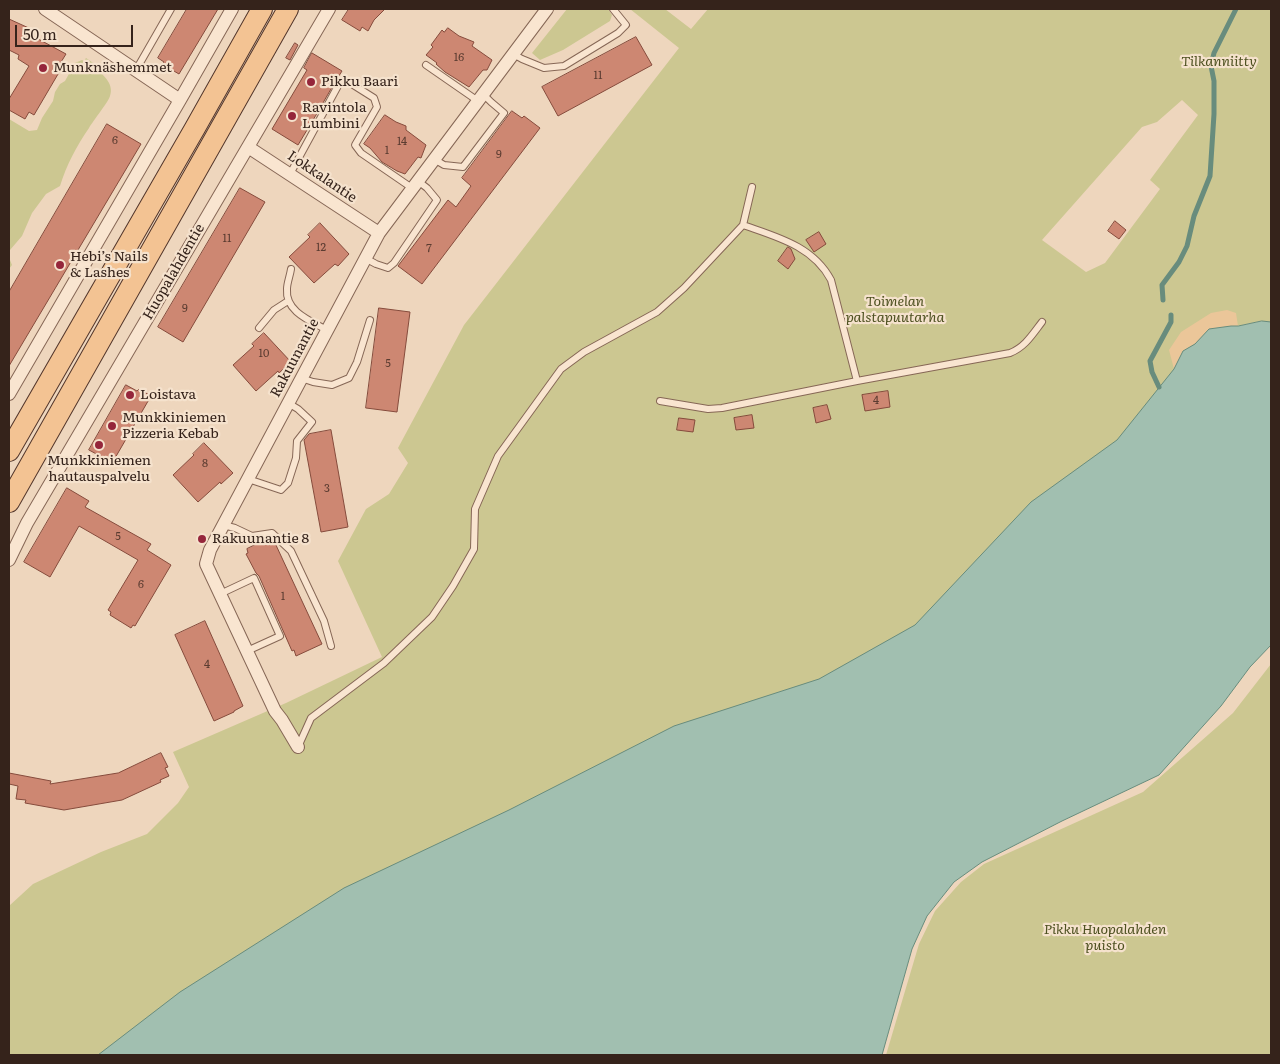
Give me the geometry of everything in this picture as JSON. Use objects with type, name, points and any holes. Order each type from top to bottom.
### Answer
[{"type":"main road","points":[[9,451],[262,9]]},
{"type":"main road","points":[[9,502],[288,9]]},
{"type":"street","points":[[45,9],[180,100]]},
{"type":"street","points":[[9,394],[232,9]]},
{"type":"street","name":"Huopalahdentie","points":[[9,560],[57,472],[329,9]]},
{"type":"street","name":"Rakuunantie","points":[[298,747],[275,711],[206,564],[210,550],[379,233],[481,98],[542,11]]},
{"type":"street","name":"Lokkalantie","points":[[248,147],[379,233]]},
{"type":"street","name":"Huopalahdentie","points":[[9,544],[21,536]]},
{"type":"lane","points":[[136,70],[171,9]]},
{"type":"lane","points":[[513,54],[544,68],[564,66],[618,33],[626,25],[613,9]]},
{"type":"lane","points":[[426,65],[490,102],[504,113],[463,167],[444,165],[434,159]]},
{"type":"lane","points":[[290,174],[340,84],[347,81],[374,98],[378,107],[355,145],[361,153],[415,184],[427,188],[437,200],[394,263],[388,268],[365,258]]},
{"type":"lane","points":[[298,747],[311,718],[384,663],[432,617],[453,586],[474,549],[475,510],[498,456],[561,369],[584,352],[657,312],[684,288],[743,225],[752,187]]},
{"type":"lane","points":[[743,225],[779,237],[814,258],[825,268],[831,280],[857,381]]},
{"type":"lane","points":[[291,269],[286,290],[288,301],[295,312],[327,330]]},
{"type":"lane","points":[[260,328],[274,310],[288,301]]},
{"type":"lane","points":[[301,378],[332,385],[349,378],[370,320]]},
{"type":"lane","points":[[660,401],[708,409],[722,408],[857,381],[1010,354],[1025,344],[1042,322]]},
{"type":"lane","points":[[248,479],[281,490],[288,484],[296,458],[297,441],[312,422],[288,403]]},
{"type":"lane","points":[[223,525],[252,536],[272,533],[291,551],[324,621],[331,646]]},
{"type":"lane","points":[[220,594],[254,578],[280,636],[247,652]]},
{"type":"green space","points":[[567,9],[608,9],[612,15],[610,21],[563,50],[540,60],[532,53]]},
{"type":"green space","points":[[630,9],[665,9],[691,29],[708,9],[1271,9],[1271,352],[1261,321],[1238,326],[1152,511],[242,1055],[9,1055],[9,906],[33,884],[101,852],[147,834],[178,803],[189,787],[173,752],[286,703],[382,657],[338,561],[366,509],[389,494],[408,463],[398,448],[464,325],[679,48]],"holes":[[[1182,100],[1198,115],[1150,180],[1160,189],[1105,263],[1086,272],[1042,240],[1142,127],[1157,122]]]},
{"type":"green space","points":[[86,58],[99,67],[97,70],[108,81],[111,88],[110,96],[76,149],[60,186],[46,194],[32,213],[22,236],[10,250],[12,265],[9,269],[9,119],[29,131],[37,130],[60,84],[65,81],[75,63],[84,61]]},
{"type":"green space","name":"Pikku Huopalahden puisto","points":[[1271,664],[1271,1055],[886,1055],[919,944],[935,911],[961,882],[984,864],[1143,792],[1233,713]]},
{"type":"sand","points":[[1227,310],[1236,313],[1238,326],[1209,330],[1195,344],[1183,351],[1174,369],[1169,350],[1181,332],[1211,313]]},
{"type":"shaded area","points":[[1262,321],[1271,322],[1271,645],[1250,667],[1221,706],[1159,775],[1062,821],[982,862],[954,882],[927,916],[912,949],[882,1055],[98,1055],[180,992],[344,888],[509,810],[674,726],[819,679],[915,625],[1031,502],[1117,440],[1174,369],[1183,351],[1195,344],[1209,329]]},
{"type":"building","points":[[187,9],[218,9],[179,74],[162,64],[164,62],[158,58]]},
{"type":"building","points":[[349,9],[385,9],[374,20],[368,31],[362,27],[360,31],[342,20]]},
{"type":"building","name":"Munknäshemmet","points":[[9,19],[31,29],[29,34],[66,54],[58,67],[61,69],[34,115],[29,112],[25,119],[9,110],[9,99],[29,66],[18,59],[19,55],[9,50]]},
{"type":"building","points":[[448,28],[459,36],[474,42],[472,46],[492,60],[487,70],[483,70],[469,87],[445,72],[426,55],[433,47],[431,45],[442,30],[444,32]]},
{"type":"building","points":[[636,37],[652,65],[558,116],[542,87]]},
{"type":"building","points":[[295,43],[298,45],[290,60],[286,58]]},
{"type":"building","points":[[312,53],[342,71],[298,145],[272,129],[307,70],[304,68]]},
{"type":"building","points":[[512,111],[522,118],[524,116],[540,128],[422,284],[398,266],[448,200],[456,207],[471,186],[462,178]]},
{"type":"building","points":[[385,115],[406,126],[406,130],[426,145],[421,158],[418,157],[405,174],[382,162],[364,144]]},
{"type":"building","points":[[107,124],[141,144],[9,366],[9,292]]},
{"type":"building","points":[[240,188],[265,202],[183,342],[158,327]]},
{"type":"building","points":[[1115,221],[1126,230],[1119,239],[1108,231]]},
{"type":"building","points":[[320,223],[349,254],[338,266],[335,264],[314,283],[289,257],[310,237],[308,235]]},
{"type":"building","points":[[819,232],[826,244],[814,252],[806,240]]},
{"type":"building","points":[[788,247],[791,249],[795,259],[788,269],[778,261]]},
{"type":"building","points":[[379,308],[410,312],[397,412],[366,408]]},
{"type":"building","points":[[264,333],[291,362],[256,391],[233,365],[254,346],[252,344]]},
{"type":"building","points":[[126,385],[137,391],[139,389],[151,396],[111,465],[101,459],[102,457],[89,450]]},
{"type":"building","points":[[888,391],[890,407],[865,411],[862,395]]},
{"type":"building","points":[[827,405],[831,419],[816,423],[813,408]]},
{"type":"building","points":[[752,415],[754,428],[736,430],[734,418]]},
{"type":"building","points":[[679,418],[695,420],[693,432],[677,430]]},
{"type":"building","points":[[331,430],[348,527],[321,532],[304,440],[309,434]]},
{"type":"building","points":[[204,443],[233,473],[198,502],[173,475]]},
{"type":"building","points":[[67,488],[89,501],[85,507],[151,544],[147,550],[171,565],[135,626],[133,625],[131,628],[110,615],[111,612],[108,610],[138,560],[79,526],[50,577],[24,562]]},
{"type":"building","points":[[270,538],[275,543],[322,644],[296,656],[294,650],[292,651],[259,576],[246,554],[248,553],[247,549]]},
{"type":"building","points":[[205,621],[243,706],[214,721],[175,635]]},
{"type":"building","points":[[161,753],[168,767],[165,768],[169,776],[160,780],[161,782],[122,800],[64,810],[25,803],[26,800],[16,799],[18,786],[9,784],[9,773],[51,781],[50,784],[118,773]]},
{"type":"waterway","points":[[1163,300],[1162,285],[1179,262],[1187,246],[1194,216],[1210,176],[1214,114],[1214,81],[1211,66],[1214,53],[1236,9]]},
{"type":"waterway","points":[[1159,387],[1152,372],[1150,361],[1171,322],[1171,315]]},
{"type":"place","name":"Munknäshemmet","points":[[43,68]]},
{"type":"place","name":"Pikku Baari","points":[[311,82]]},
{"type":"place","name":"Ravintola Lumbini","points":[[292,116]]},
{"type":"place","name":"Hebi’s Nails & Lashes","points":[[60,265]]},
{"type":"place","name":"Loistava","points":[[130,395]]},
{"type":"place","name":"Munkkiniemen Pizzeria Kebab","points":[[112,426]]},
{"type":"place","name":"Munkkiniemen hautauspalvelu","points":[[99,445]]},
{"type":"place","name":"Rakuunantie 8","points":[[202,539]]},
{"type":"park label","name":"Tilkanniitty","points":[[1219,62]]},
{"type":"park label","name":"Toimelan palstapuutarha","points":[[895,310]]}]
